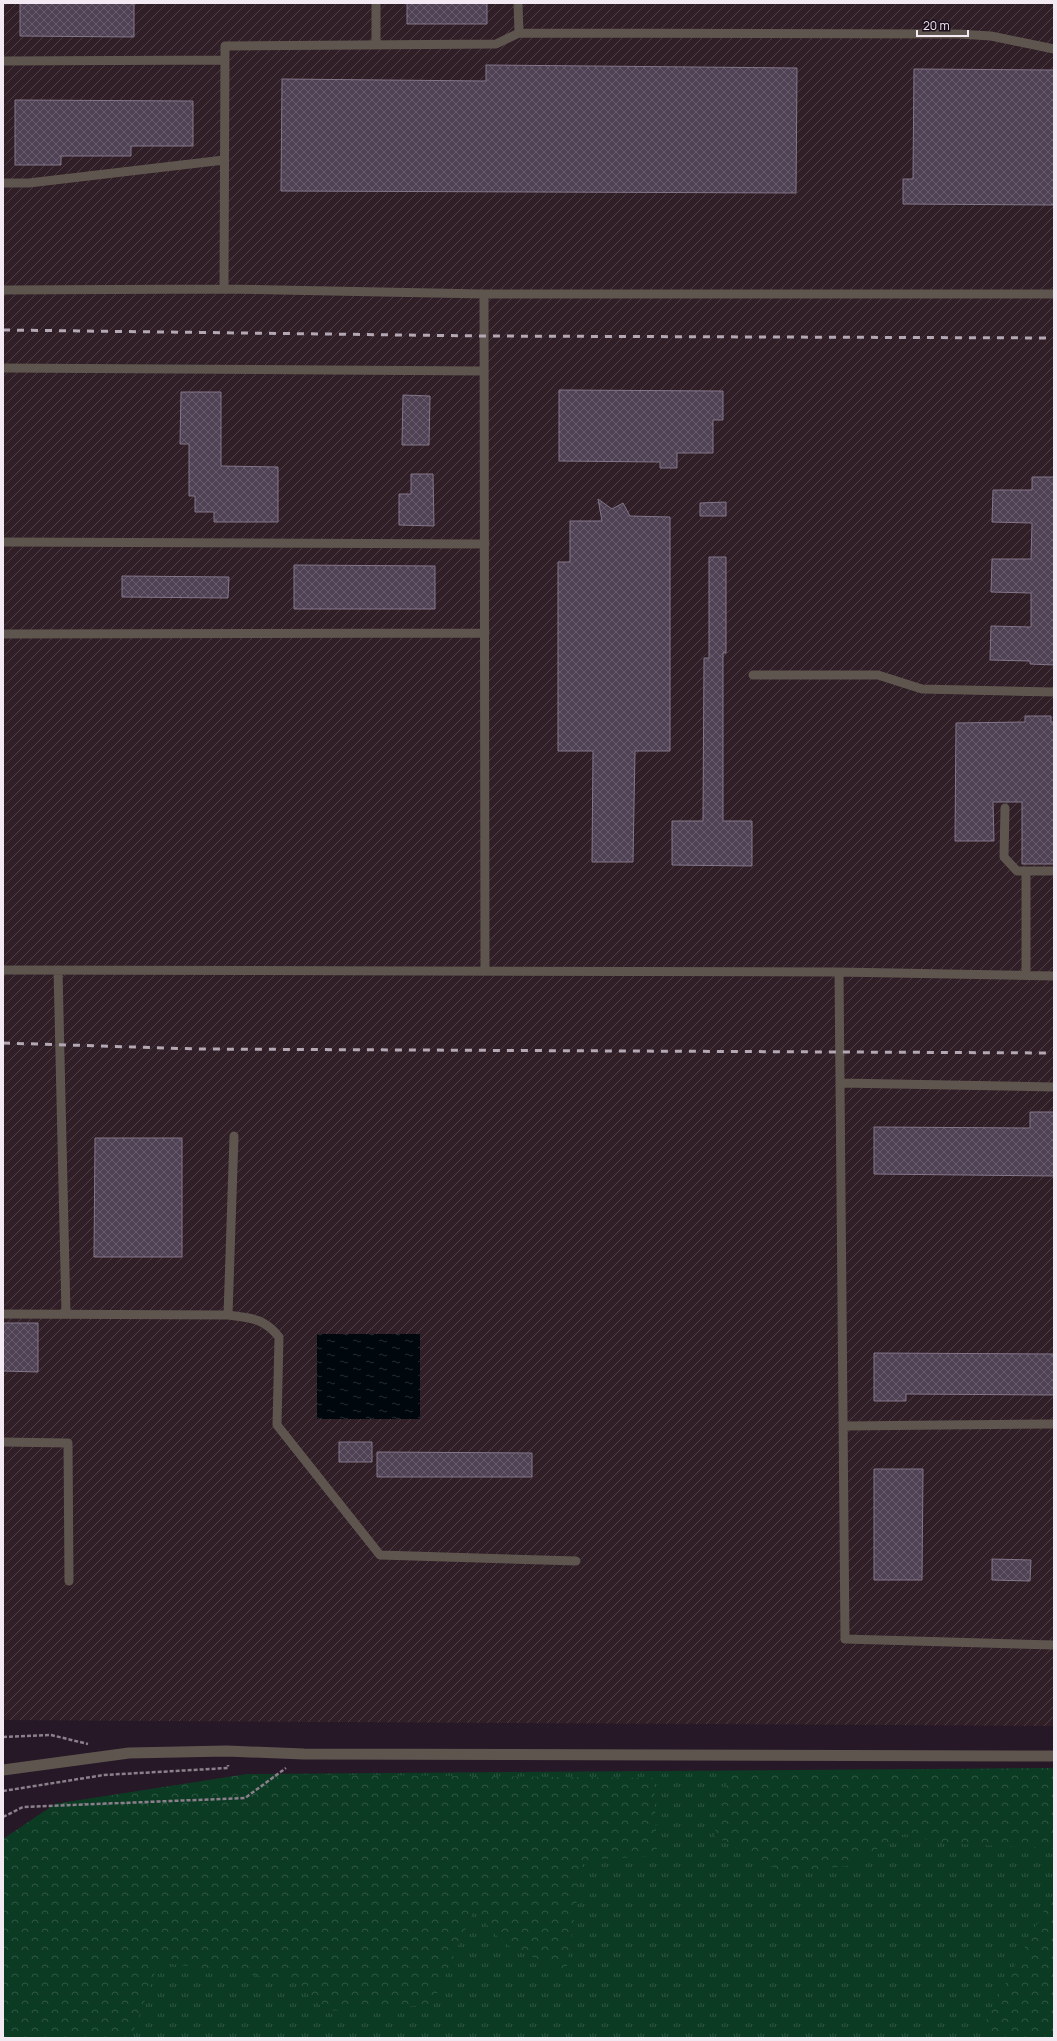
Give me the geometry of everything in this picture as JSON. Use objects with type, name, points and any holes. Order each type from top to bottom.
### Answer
[{"type":"street","points":[[3,1770],[129,1754],[227,1751],[304,1754],[1054,1756]]},
{"type":"lane","points":[[376,3],[376,45]]},
{"type":"lane","points":[[518,3],[519,34]]},
{"type":"lane","points":[[224,289],[225,46],[496,44],[519,34],[958,34],[991,36],[1054,49]]},
{"type":"lane","points":[[3,61],[225,60]]},
{"type":"lane","points":[[3,183],[28,183],[224,160]]},
{"type":"lane","points":[[3,290],[224,289],[484,294],[1054,294]]},
{"type":"lane","points":[[484,294],[485,971]]},
{"type":"lane","points":[[3,368],[484,371]]},
{"type":"lane","points":[[3,542],[485,544]]},
{"type":"lane","points":[[3,634],[485,633]]},
{"type":"lane","points":[[753,675],[878,675],[922,689],[1054,692]]},
{"type":"lane","points":[[1005,808],[1004,857],[1017,871],[1054,871]]},
{"type":"lane","points":[[1026,871],[1026,975]]},
{"type":"lane","points":[[3,970],[839,972],[1054,976]]},
{"type":"lane","points":[[58,970],[66,1314]]},
{"type":"lane","points":[[839,972],[845,1639],[1054,1645]]},
{"type":"lane","points":[[840,1083],[1054,1086]]},
{"type":"lane","points":[[228,1315],[234,1136]]},
{"type":"lane","points":[[3,1314],[228,1315],[254,1319],[270,1326],[279,1337],[277,1425],[380,1555],[576,1561]]},
{"type":"lane","points":[[844,1426],[1054,1424]]},
{"type":"lane","points":[[3,1442],[68,1442],[69,1581]]},
{"type":"path","points":[[3,1737],[51,1735],[94,1745]]},
{"type":"path","points":[[3,1791],[104,1775],[228,1768],[227,1751]]},
{"type":"path","points":[[3,1817],[23,1807],[245,1798],[304,1754]]},
{"type":"shaded area","points":[[3,3],[1054,3],[1054,1726],[3,1720]]},
{"type":"green space","points":[[1054,1768],[1054,2038],[3,2038],[3,1903],[55,1804],[248,1774]]},
{"type":"green space","points":[[1054,1768],[1054,1849],[942,1843],[904,1834],[847,1866],[783,1873],[714,1836],[730,1772]]},
{"type":"green space","points":[[248,1774],[654,1778],[657,1856],[583,1860],[566,1973],[503,1943],[474,1910],[432,2005],[326,2011],[294,1981],[159,1962],[131,2038],[3,2038],[3,1839],[55,1804]]},
{"type":"green space","points":[[1054,1892],[1054,2038],[1002,2038],[981,2030]]},
{"type":"water","points":[[317,1334],[420,1334],[420,1419],[317,1419]]},
{"type":"building","points":[[20,3],[134,3],[134,37],[20,36]]},
{"type":"building","points":[[407,3],[487,3],[487,24],[407,24]]},
{"type":"building","points":[[486,65],[797,68],[796,193],[281,191],[282,79],[486,81]]},
{"type":"building","points":[[914,69],[1054,70],[1054,205],[903,204],[903,179],[913,179]]},
{"type":"building","points":[[15,100],[193,101],[193,146],[131,146],[131,156],[61,156],[61,165],[15,165]]},
{"type":"building","points":[[559,390],[723,391],[723,420],[713,420],[713,453],[677,453],[677,468],[660,468],[660,462],[559,461]]},
{"type":"building","points":[[181,392],[221,392],[221,466],[278,467],[278,522],[214,522],[214,512],[195,512],[195,496],[189,496],[189,444],[180,444]]},
{"type":"building","points":[[403,395],[430,396],[429,445],[402,445]]},
{"type":"building","points":[[411,474],[433,474],[434,526],[399,525],[399,494],[411,494]]},
{"type":"building","points":[[1032,477],[1054,477],[1054,665],[1030,664],[1030,661],[990,660],[991,626],[1031,627],[1031,593],[991,592],[992,559],[1031,559],[1032,523],[992,522],[993,490],[1032,490]]},
{"type":"building","points":[[598,499],[612,509],[623,503],[630,516],[670,517],[670,751],[635,751],[633,862],[592,862],[593,751],[558,751],[558,562],[570,562],[570,521],[602,521]]},
{"type":"building","points":[[726,502],[726,516],[700,516],[700,503]]},
{"type":"building","points":[[709,557],[726,557],[726,653],[723,653],[723,821],[752,821],[752,866],[672,865],[672,821],[703,821],[704,658],[709,658]]},
{"type":"building","points":[[294,565],[435,566],[435,609],[294,609]]},
{"type":"building","points":[[122,576],[229,577],[228,598],[122,597]]},
{"type":"building","points":[[1025,716],[1051,716],[1051,722],[1054,722],[1054,864],[1022,864],[1022,802],[993,802],[994,841],[955,841],[956,723],[1025,722]]},
{"type":"building","points":[[1030,1112],[1054,1112],[1054,1176],[874,1174],[874,1127],[1030,1128]]},
{"type":"building","points":[[95,1138],[182,1138],[182,1257],[94,1257]]},
{"type":"building","points":[[3,1323],[38,1323],[38,1372],[3,1371]]},
{"type":"building","points":[[874,1353],[1054,1354],[1054,1395],[906,1394],[906,1401],[874,1401]]},
{"type":"building","points":[[339,1442],[372,1442],[372,1462],[339,1462]]},
{"type":"building","points":[[377,1452],[532,1453],[532,1477],[377,1477]]},
{"type":"building","points":[[874,1469],[923,1469],[922,1580],[874,1580]]},
{"type":"building","points":[[992,1559],[1031,1560],[1030,1581],[992,1580]]},
{"type":"railway","points":[[3,330],[484,336],[1054,338]]},
{"type":"railway","points":[[3,1043],[198,1049],[1054,1053]]}]
